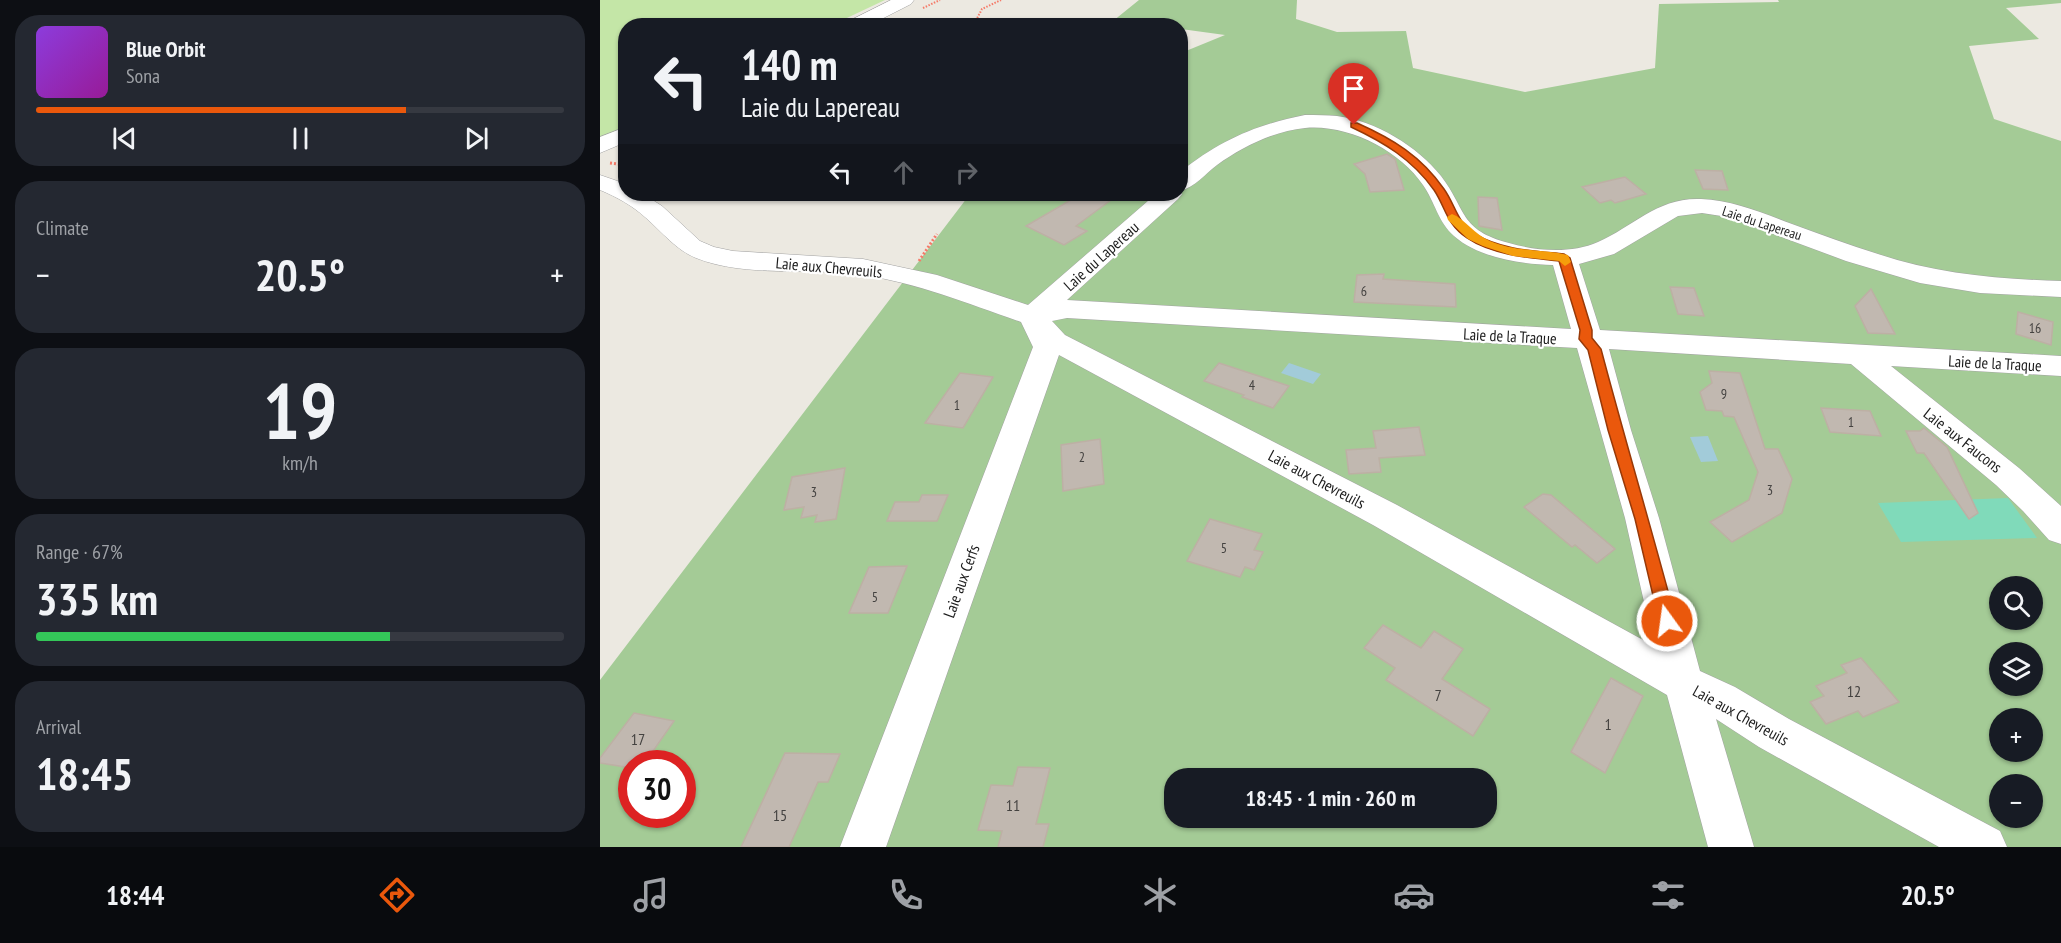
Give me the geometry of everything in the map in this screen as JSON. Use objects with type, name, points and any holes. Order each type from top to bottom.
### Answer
[{"type":"street","points":[[869,18],[905,0]]},
{"type":"street","name":"Laie du Lapereau","points":[[1188,177],[1218,153],[1250,135],[1299,122],[1337,121],[1370,131],[1390,142],[1430,177],[1441,192],[1453,220],[1472,237],[1513,252],[1564,258],[1593,253],[1615,244],[1656,215],[1678,207],[1702,206],[1738,213],[1878,263],[1922,276],[2060,292]]},
{"type":"street","points":[[603,164],[618,144]]},
{"type":"street","name":"Laie aux Chevreuils","points":[[603,164],[618,182]]},
{"type":"street","name":"Laie aux Chevreuils","points":[[639,201],[653,211],[691,246],[719,257],[834,264],[894,273],[965,293],[1032,316],[1055,342],[1078,352],[1385,515],[1683,683],[1721,700],[1785,739],[1984,847]]},
{"type":"street","name":"Laie du Lapereau","points":[[1032,316],[1162,201]]},
{"type":"street","points":[[1564,258],[1586,330],[1586,339],[1594,349],[1615,430],[1642,519],[1683,683],[1731,847]]},
{"type":"street","name":"Laie de la Traque","points":[[1032,316],[1067,309],[2061,366]]},
{"type":"street","name":"Laie aux Cerfs","points":[[863,847],[1047,347],[1032,316]]},
{"type":"street","name":"Laie aux Faucons","points":[[1859,356],[2006,473],[2061,530]]},
{"type":"path","points":[[974,18],[981,9],[1001,0]]},
{"type":"path","points":[[603,164],[618,165]]},
{"type":"path","points":[[915,266],[937,234]]},
{"type":"green space","points":[[600,0],[885,0],[847,18],[618,18],[618,130],[600,139]]},
{"type":"green space","points":[[1139,0],[1297,0],[1296,19],[1337,32],[1406,31],[1413,68],[1525,92],[1655,68],[1659,4],[1779,2],[1778,0],[2061,0],[2061,3],[2006,8],[2039,39],[1969,46],[1994,119],[2061,141],[2061,847],[600,847],[600,680],[965,201],[1188,201],[1188,50],[1225,35],[1188,30],[1188,18],[1117,18]]},
{"type":"green space","points":[[2008,498],[2037,538],[1901,542],[1878,503]]},
{"type":"water","points":[[1289,363],[1321,374],[1313,384],[1281,373]]},
{"type":"water","points":[[1708,436],[1718,461],[1701,462],[1690,437]]},
{"type":"building","points":[[1387,154],[1395,159],[1404,190],[1370,192],[1365,174],[1354,164]]},
{"type":"building","points":[[1695,170],[1722,171],[1728,190],[1703,189]]},
{"type":"building","points":[[1625,177],[1646,194],[1615,203],[1611,200],[1600,203],[1582,187]]},
{"type":"building","points":[[1478,197],[1497,198],[1502,230],[1479,226]]},
{"type":"building","points":[[1069,201],[1110,201],[1076,226],[1087,231],[1064,245],[1026,226]]},
{"type":"building","points":[[1384,274],[1383,279],[1455,284],[1456,307],[1354,302],[1357,275]]},
{"type":"building","points":[[1670,287],[1694,288],[1704,316],[1678,314]]},
{"type":"building","points":[[1871,289],[1895,334],[1868,333],[1855,306]]},
{"type":"building","points":[[2018,312],[2053,322],[2051,345],[2016,334]]},
{"type":"building","points":[[1219,363],[1289,386],[1273,408],[1204,381]]},
{"type":"building","points":[[1709,371],[1740,373],[1765,449],[1778,449],[1792,479],[1782,513],[1732,542],[1710,522],[1749,500],[1758,472],[1734,417],[1724,416],[1722,411],[1706,410],[1700,392],[1712,383]]},
{"type":"building","points":[[960,373],[993,377],[963,428],[925,423]]},
{"type":"building","points":[[1821,408],[1870,411],[1881,436],[1830,432]]},
{"type":"building","points":[[1419,427],[1425,455],[1379,458],[1381,472],[1349,474],[1346,450],[1376,448],[1373,431]]},
{"type":"building","points":[[1924,428],[1947,447],[1978,513],[1969,519],[1924,453],[1917,453],[1906,431],[1920,431]]},
{"type":"building","points":[[1100,439],[1104,484],[1063,491],[1061,445]]},
{"type":"building","points":[[845,468],[836,519],[815,522],[817,515],[801,518],[804,507],[784,510],[792,477]]},
{"type":"building","points":[[1543,494],[1551,495],[1615,549],[1597,563],[1575,545],[1572,547],[1524,507]]},
{"type":"building","points":[[922,495],[948,495],[937,521],[887,521],[895,502],[919,502]]},
{"type":"building","points":[[1210,519],[1262,534],[1254,550],[1263,552],[1254,570],[1245,567],[1240,577],[1187,561]]},
{"type":"building","points":[[907,566],[888,613],[849,613],[869,567]]},
{"type":"building","points":[[1383,625],[1421,648],[1434,631],[1463,649],[1442,679],[1490,709],[1473,736],[1386,680],[1395,668],[1364,648]]},
{"type":"building","points":[[1861,658],[1899,702],[1863,717],[1858,711],[1826,724],[1810,702],[1824,696],[1816,686],[1847,673],[1841,665]]},
{"type":"building","points":[[1611,678],[1643,696],[1605,773],[1571,752]]},
{"type":"building","points":[[634,713],[674,721],[654,750],[618,750],[618,766],[600,763],[600,758]]},
{"type":"building","points":[[785,753],[840,754],[828,782],[818,782],[789,847],[741,847]]},
{"type":"building","points":[[1018,767],[1050,768],[1036,824],[1049,824],[1043,847],[998,847],[1002,831],[978,830],[991,785],[1013,786]]},
{"type":"slow traffic","points":[[1452,217],[1472,237],[1499,249],[1541,257],[1564,258],[1565,262]]},
{"type":"route","points":[[1354,125],[1390,142],[1406,154],[1430,177],[1441,192],[1453,220],[1472,237],[1499,249],[1541,257],[1564,258],[1586,330],[1586,339],[1594,349],[1615,430],[1642,519],[1667,621]]}]
